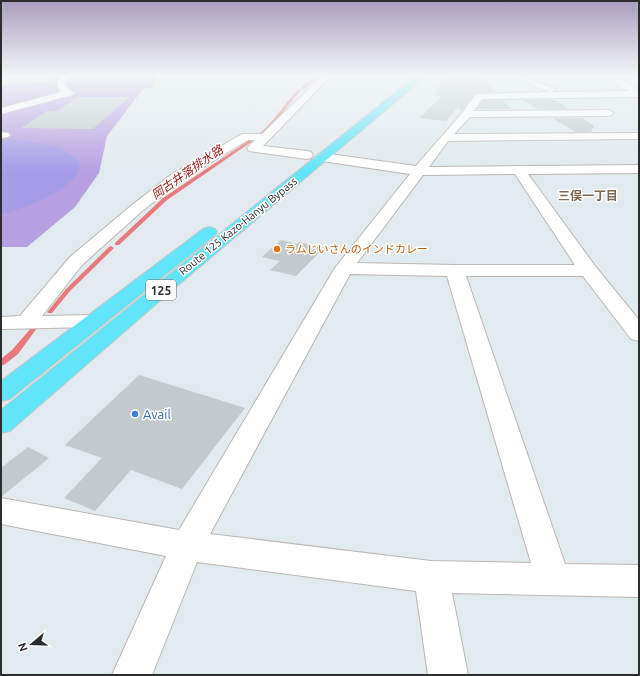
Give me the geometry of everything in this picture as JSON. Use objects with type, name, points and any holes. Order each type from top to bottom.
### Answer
[{"type":"highway","points":[[343,127],[368,108]]},
{"type":"highway","name":"Route 125 Kazo-Hanyu Bypass","points":[[1,393],[314,154],[378,108]]},
{"type":"highway","name":"Route 125 Kazo-Hanyu Bypass","points":[[1,424],[158,292],[314,154]]},
{"type":"street","points":[[1,112],[17,108]]},
{"type":"street","points":[[293,108],[258,137],[253,148],[314,154],[420,171],[632,170],[639,183]]},
{"type":"street","points":[[132,675],[187,546],[344,268],[445,138],[471,108]]},
{"type":"street","points":[[467,114],[612,115],[600,108]]},
{"type":"street","points":[[445,138],[637,131]]},
{"type":"street","points":[[36,322],[76,261],[137,208],[177,177],[246,136],[258,137]]},
{"type":"street","points":[[519,170],[588,270],[639,334]]},
{"type":"street","points":[[344,268],[455,271],[588,270]]},
{"type":"street","points":[[455,271],[553,580]]},
{"type":"street","points":[[1,322],[94,321]]},
{"type":"street","points":[[1,511],[187,546],[432,577],[639,581]]},
{"type":"street","points":[[432,577],[448,675]]},
{"type":"shaded area","points":[[1,108],[129,108],[107,136],[99,173],[75,207],[27,247],[1,247]]},
{"type":"shaded area","points":[[1,140],[32,142],[54,146],[73,156],[80,163],[77,173],[68,184],[60,190],[29,205],[1,215]]},
{"type":"building","points":[[62,108],[117,108],[93,129],[21,128],[47,111],[57,111]]},
{"type":"building","points":[[430,108],[458,108],[446,121],[419,118]]},
{"type":"building","points":[[478,108],[510,108],[511,109],[477,109]]},
{"type":"building","points":[[536,108],[567,108],[569,109],[538,109]]},
{"type":"building","points":[[552,118],[582,118],[594,126],[591,132],[576,132]]},
{"type":"building","points":[[281,240],[298,244],[299,242],[324,248],[296,276],[270,270],[280,261],[262,257]]},
{"type":"building","points":[[139,375],[245,408],[182,489],[131,470],[95,511],[64,498],[102,458],[65,445]]},
{"type":"building","points":[[28,447],[49,458],[1,497],[1,468]]},
{"type":"waterway","name":"岡古井落排水路","points":[[259,136],[271,126],[285,108]]},
{"type":"waterway","name":"岡古井落排水路","points":[[117,244],[165,199],[255,138]]},
{"type":"waterway","name":"岡古井落排水路","points":[[50,312],[68,290],[111,248]]},
{"type":"waterway","name":"岡古井落排水路","points":[[1,363],[15,352],[34,328]]},
{"type":"place","name":"ラムじいさんのインドカレー","points":[[277,249]]},
{"type":"place","name":"Avail","points":[[135,414]]},
{"type":"district","name":"三俣一丁目","points":[[588,195]]}]
